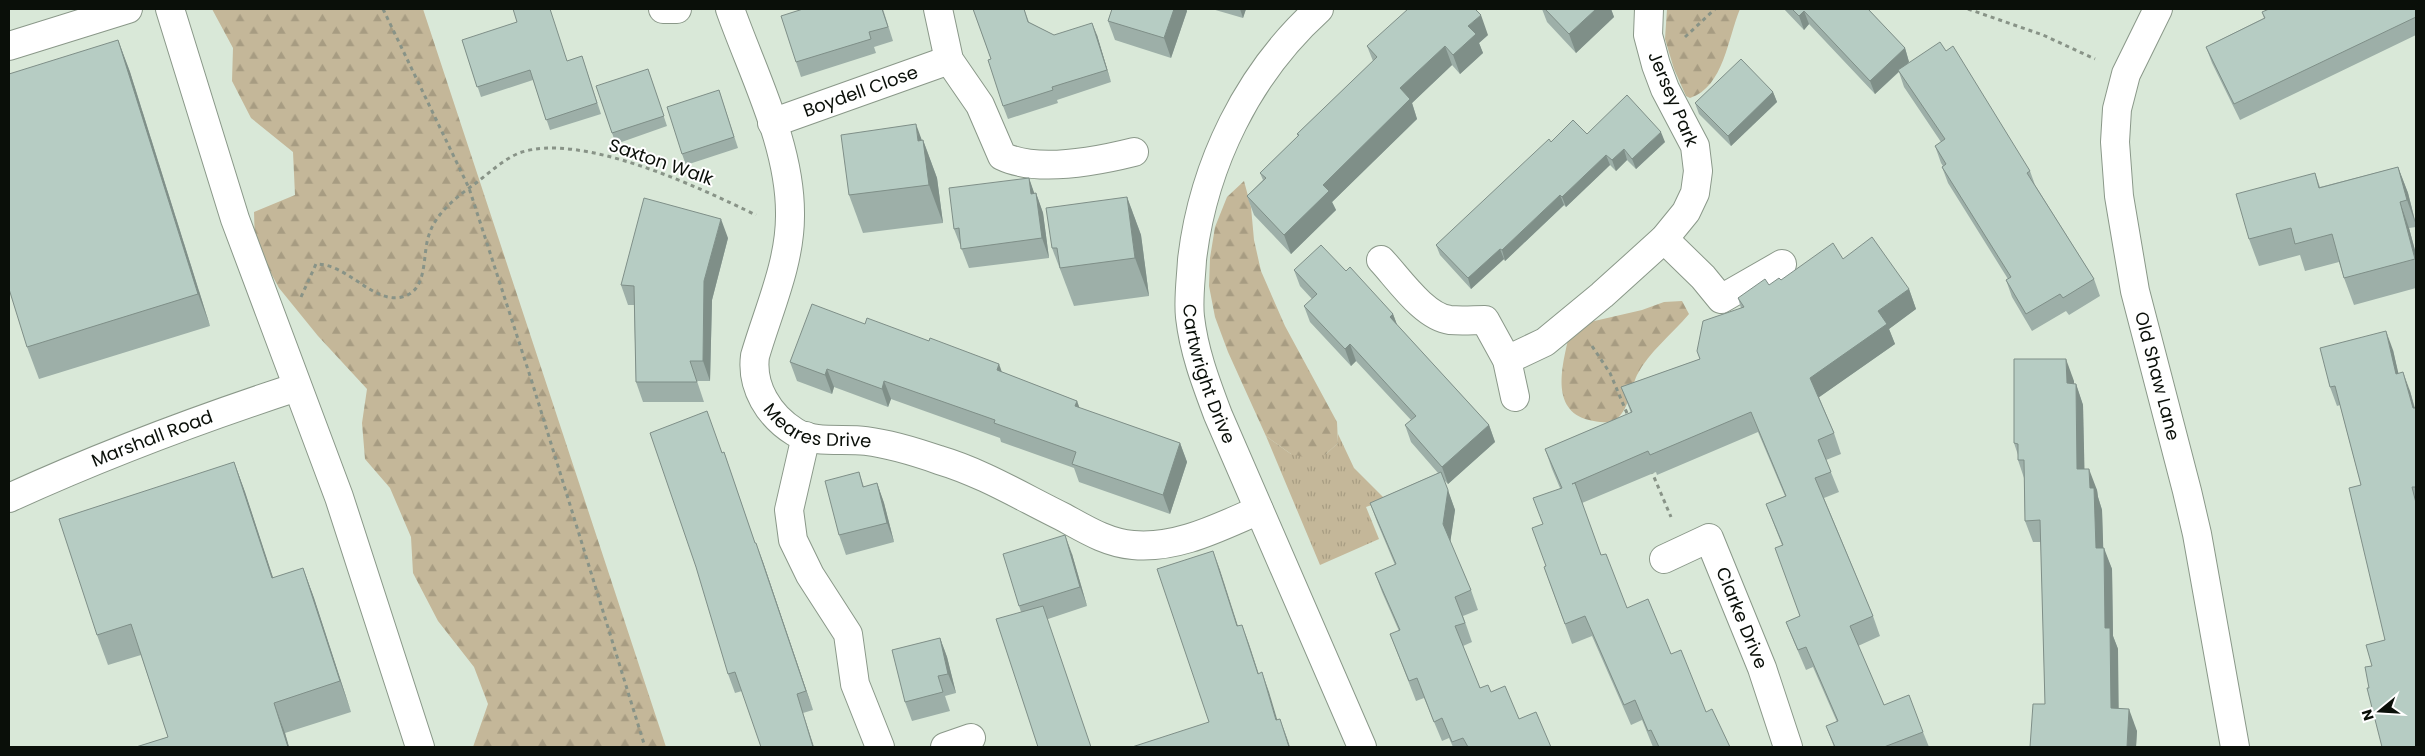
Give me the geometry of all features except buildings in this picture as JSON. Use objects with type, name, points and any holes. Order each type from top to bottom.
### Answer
[{"type":"street","points":[[9,46],[128,9]]},
{"type":"street","points":[[170,9],[235,218],[339,497],[420,747]]},
{"type":"street","points":[[663,9],[677,9]]},
{"type":"street","name":"Meares Drive","points":[[730,9],[772,123],[782,154],[787,180],[790,216],[786,251],[755,356],[754,370],[758,389],[767,405],[784,424],[806,436],[866,441],[940,460],[983,476],[1089,531],[1112,541],[1132,545],[1156,546],[1174,543],[1259,510]]},
{"type":"street","name":"Cartwright Drive","points":[[1319,9],[1274,57],[1250,91],[1228,132],[1210,179],[1195,239],[1190,280],[1190,316],[1198,359],[1218,415],[1362,747]]},
{"type":"street","name":"Jersey Park","points":[[1507,360],[1540,346],[1574,318],[1664,239],[1691,203],[1697,185],[1698,158],[1695,146],[1665,89],[1652,55],[1648,35],[1649,9]]},
{"type":"street","name":"Old Shaw Lane","points":[[2158,9],[2126,74],[2117,109],[2115,142],[2119,196],[2128,255],[2143,329],[2187,490],[2235,747]]},
{"type":"street","points":[[939,13],[949,60],[980,105],[1002,156],[1008,160],[1055,164],[1080,163],[1134,152]]},
{"type":"street","name":"Boydell Close","points":[[772,123],[949,60]]},
{"type":"street","points":[[1664,239],[1703,277],[1721,299],[1782,264]]},
{"type":"street","points":[[1382,260],[1419,302],[1440,317],[1450,320],[1486,320],[1507,360],[1516,397]]},
{"type":"street","name":"Marshall Road","points":[[9,498],[74,468],[230,409],[298,386]]},
{"type":"street","points":[[806,436],[789,510],[793,540],[810,575],[848,634],[855,684],[880,747]]},
{"type":"street","name":"Clarke Drive","points":[[1674,554],[1710,538],[1762,668],[1788,747]]},
{"type":"path","points":[[384,9],[469,188],[532,382],[645,747]]},
{"type":"path","points":[[1968,9],[2043,35],[2126,74]]},
{"type":"path","name":"Saxton Walk","points":[[271,313],[304,293],[316,264],[328,265],[342,270],[377,293],[390,298],[403,297],[416,290],[421,281],[430,231],[438,217],[469,188],[501,163],[520,153],[538,149],[562,149],[623,161],[712,194],[788,230]]},
{"type":"path","points":[[1574,318],[1610,373],[1632,426]]},
{"type":"path","points":[[1647,461],[1674,554]]},
{"type":"green space","points":[[212,9],[423,9],[666,747],[473,747],[488,704],[474,667],[438,621],[413,573],[411,537],[390,488],[365,459],[362,423],[367,389],[318,336],[279,288],[255,244],[254,212],[295,195],[293,152],[251,118],[232,81],[233,48]]},
{"type":"green space","points":[[1667,9],[1740,9],[1718,72],[1701,92],[1690,98],[1686,96],[1674,69],[1665,39]]},
{"type":"green space","points":[[1244,181],[1251,207],[1254,240],[1261,271],[1285,326],[1337,422],[1338,443],[1326,454],[1312,459],[1291,454],[1266,436],[1228,352],[1215,317],[1209,286],[1210,258],[1215,227],[1227,197]]},
{"type":"green space","points":[[1682,301],[1689,314],[1654,351],[1642,367],[1637,375],[1626,406],[1615,420],[1602,422],[1589,420],[1576,415],[1568,407],[1562,385],[1562,372],[1569,335],[1590,322],[1642,310],[1664,302]]},
{"type":"green space","points":[[1338,434],[1354,468],[1386,500],[1366,507],[1379,539],[1320,565],[1266,436],[1291,454],[1326,454],[1338,443]]}]
